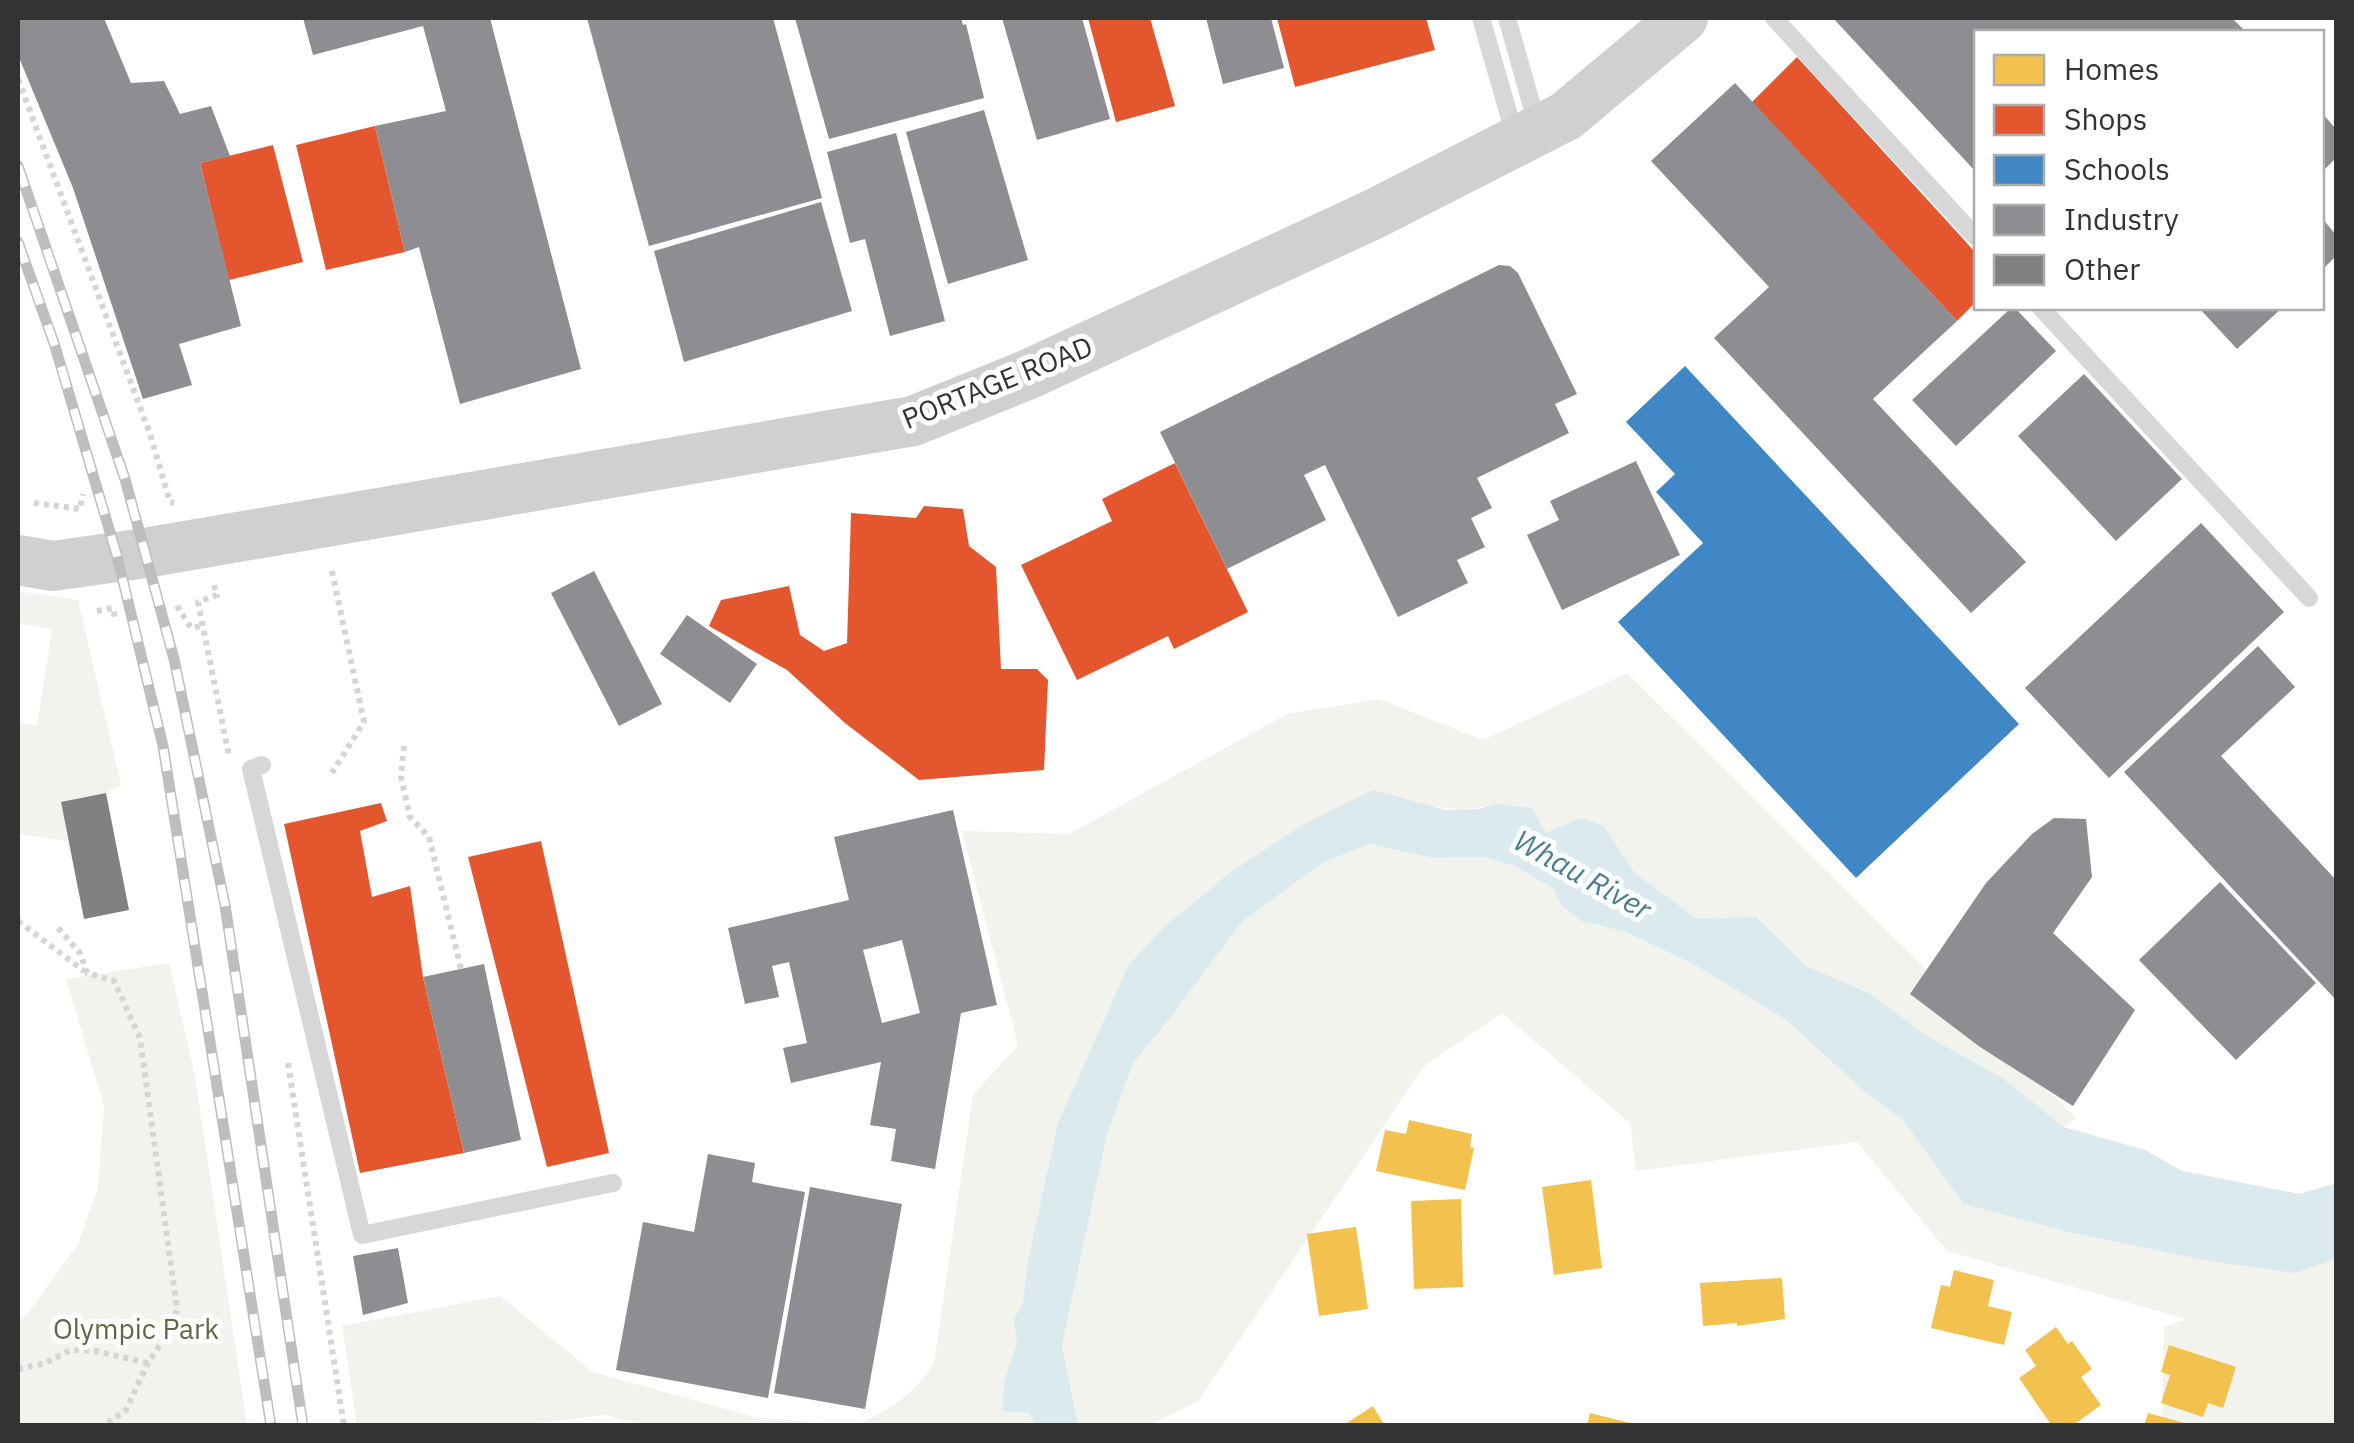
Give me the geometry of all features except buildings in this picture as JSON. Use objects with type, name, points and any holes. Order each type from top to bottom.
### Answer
[{"type":"main road","name":"PORTAGE ROAD","points":[[18,560],[53,566],[204,544],[912,421],[1029,374],[1374,214],[1566,116],[1683,18]]},
{"type":"main road","name":"PORTAGE ROAD","points":[[26,514],[47,530],[116,556]]},
{"type":"lane","points":[[1481,18],[1528,135]]},
{"type":"lane","points":[[1507,18],[1528,135]]},
{"type":"lane","points":[[1774,18],[1974,236]]},
{"type":"lane","points":[[2043,310],[2309,598]]},
{"type":"lane","points":[[262,766],[251,768],[362,1235],[613,1183]]},
{"type":"path","points":[[18,79],[150,434],[170,502],[182,504]]},
{"type":"path","points":[[26,514],[80,509],[83,494]]},
{"type":"path","points":[[332,571],[364,722],[332,773]]},
{"type":"path","points":[[177,606],[190,628],[202,626]]},
{"type":"path","points":[[97,610],[113,608],[115,618]]},
{"type":"path","points":[[404,746],[402,777],[410,817],[429,837],[461,969]]},
{"type":"path","points":[[18,921],[87,973],[114,981],[140,1038],[177,1309],[173,1325],[148,1363],[126,1410],[103,1426]]},
{"type":"path","points":[[58,928],[80,953],[87,973]]},
{"type":"path","points":[[323,1281],[344,1426]]},
{"type":"path","points":[[18,1369],[46,1363],[70,1350],[95,1351],[148,1363]]},
{"type":"green space","points":[[18,591],[78,600],[121,785],[106,793],[61,803],[68,841],[18,834],[18,722],[37,726],[52,629],[18,623]]},
{"type":"green space","points":[[1627,673],[2076,1118],[2064,1127],[2004,1079],[1929,1037],[1869,993],[1806,966],[1758,917],[1696,918],[1635,873],[1603,825],[1580,818],[1546,833],[1496,804],[1449,808],[1373,791],[1341,808],[1128,966],[1058,1123],[1028,1260],[1023,1303],[1015,1319],[1017,1343],[1004,1382],[1002,1411],[1029,1413],[1035,1425],[854,1426],[899,1401],[934,1363],[973,1095],[1018,1045],[962,831],[1069,834],[1287,714],[1379,699],[1483,740]]},
{"type":"green space","points":[[1370,844],[1433,858],[1485,857],[1516,866],[1554,888],[1561,905],[1581,921],[1626,932],[1693,964],[1785,1019],[1865,1092],[2296,1272],[2336,1259],[2336,1425],[2162,1425],[2164,1326],[2186,1319],[1947,1251],[1857,1142],[1636,1171],[1630,1123],[1502,1013],[1424,1066],[1199,1400],[1151,1425],[1078,1425],[1062,1345],[1107,1135],[1133,1063],[1242,922],[1322,863]]},
{"type":"green space","name":"Olympic Park","points":[[169,963],[195,1076],[247,1425],[18,1425],[18,1321],[78,1244],[98,1187],[104,1106],[66,979]]},
{"type":"green space","points":[[500,1296],[593,1372],[754,1417],[840,1425],[643,1425],[605,1415],[514,1426],[357,1425],[342,1326]]},
{"type":"water","name":"Whau River","points":[[1373,790],[1446,810],[1496,804],[1532,808],[1546,833],[1580,818],[1603,825],[1635,873],[1696,918],[1757,917],[1806,966],[1869,993],[1929,1037],[2004,1079],[2064,1127],[2145,1150],[2182,1171],[2300,1194],[2336,1183],[2336,1259],[2295,1273],[2209,1261],[2069,1232],[1964,1204],[1902,1119],[1865,1092],[1785,1019],[1693,964],[1626,932],[1581,921],[1561,905],[1553,888],[1515,866],[1485,857],[1433,858],[1370,844],[1322,863],[1242,922],[1133,1063],[1107,1135],[1062,1345],[1078,1425],[1035,1425],[1029,1413],[1002,1411],[1004,1382],[1017,1343],[1014,1319],[1023,1303],[1028,1260],[1058,1123],[1128,966],[1163,928],[1231,872],[1304,824]]},
{"type":"railway","points":[[18,166],[125,479],[174,659],[225,905],[303,1426]]},
{"type":"railway","points":[[18,242],[54,343],[117,556],[163,746],[271,1426]]}]
